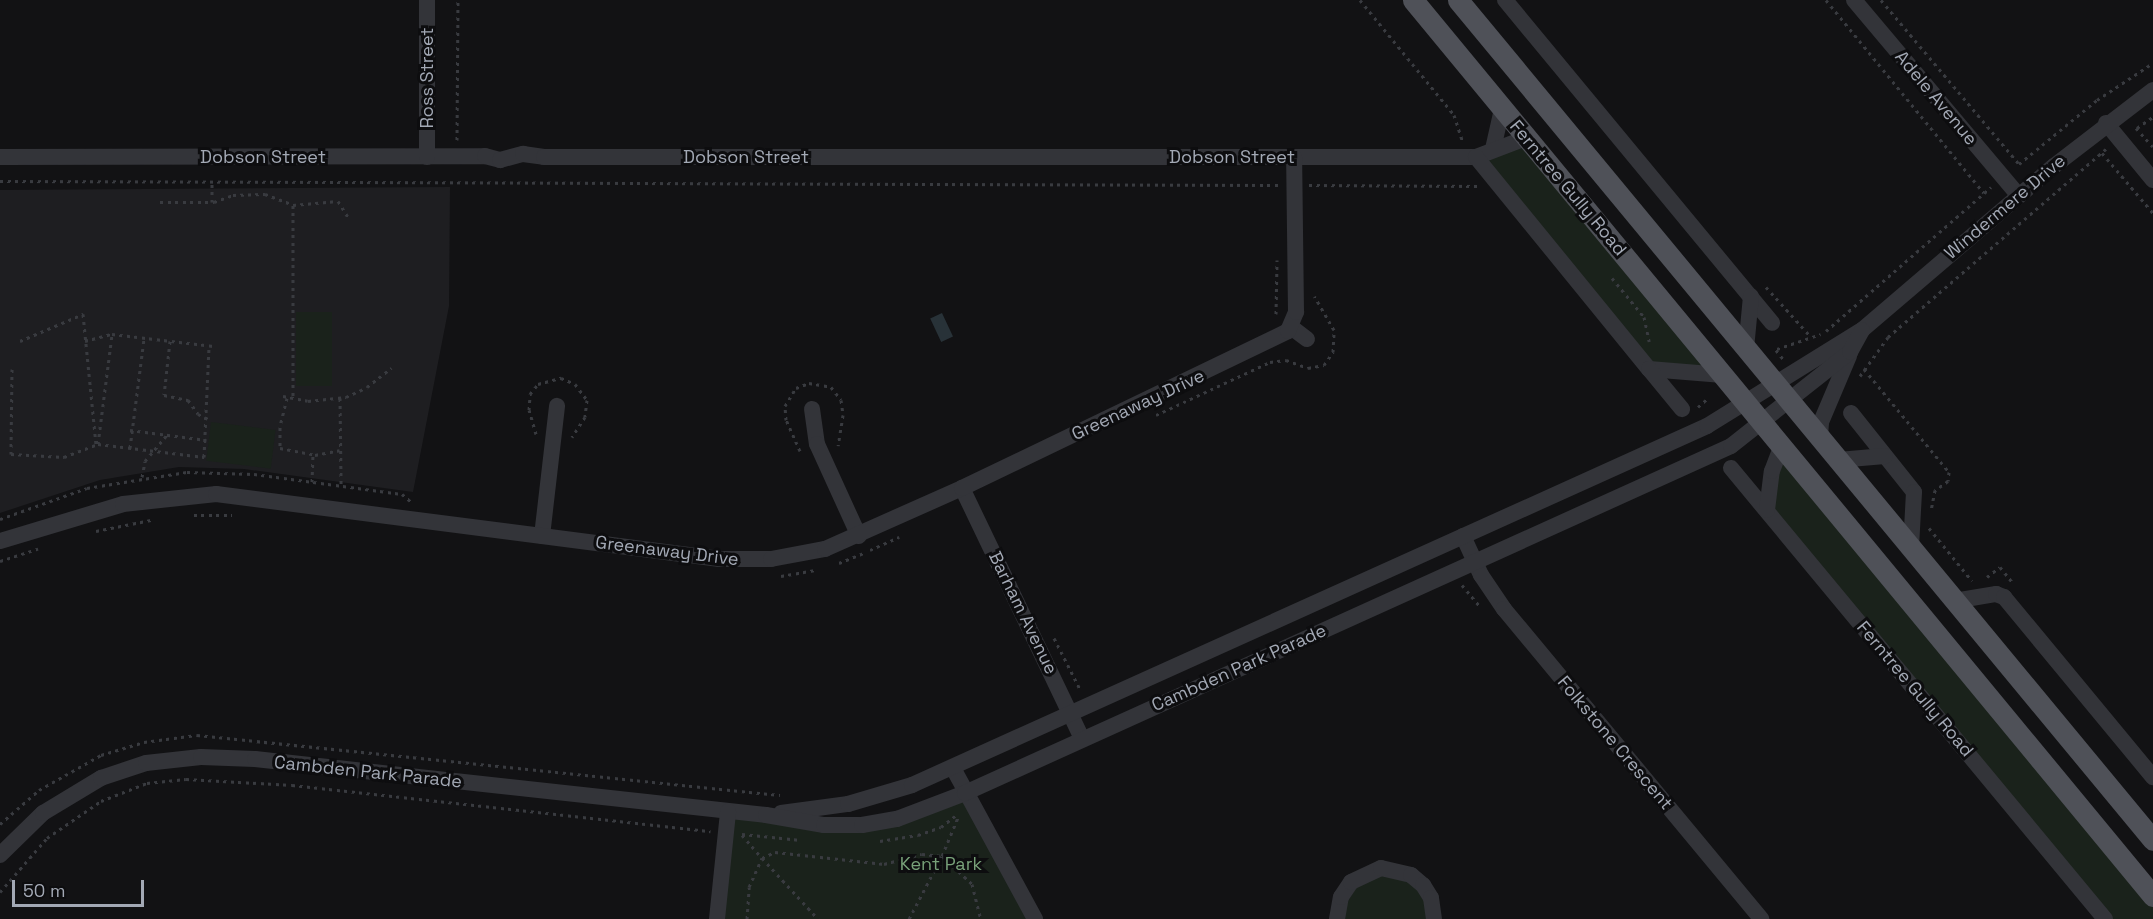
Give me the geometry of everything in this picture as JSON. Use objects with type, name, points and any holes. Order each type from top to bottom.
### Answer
[{"type":"main road","name":"Ferntree Gully Road","points":[[1413,0],[2153,896]]},
{"type":"main road","name":"Ferntree Gully Road","points":[[1458,0],[2153,840]]},
{"type":"street","name":"Ross Street","points":[[427,0],[427,157]]},
{"type":"street","points":[[1505,0],[1772,323]]},
{"type":"street","name":"Adele Avenue","points":[[1854,0],[2018,195]]},
{"type":"street","name":"Windermere Drive","points":[[1745,403],[1862,330],[2018,195],[2106,123],[2153,90]]},
{"type":"street","points":[[1493,149],[1502,109]]},
{"type":"street","points":[[2106,123],[2153,180]]},
{"type":"street","name":"Dobson Street","points":[[0,158],[485,156],[500,160],[523,153],[544,157],[1294,158],[1470,152],[1493,149],[1526,138]]},
{"type":"street","points":[[1470,152],[1682,409]]},
{"type":"street","points":[[1294,158],[1296,312],[1292,327],[1307,339]]},
{"type":"street","points":[[1746,348],[1751,296]]},
{"type":"street","name":"Greenaway Drive","points":[[0,541],[123,504],[216,494],[751,560],[808,554],[859,536],[962,488],[1274,341],[1292,327]]},
{"type":"street","name":"Windermere Drive","points":[[1820,437],[1821,422],[1850,352],[1862,330]]},
{"type":"street","name":"Windermere Drive","points":[[1763,425],[1850,352]]},
{"type":"street","points":[[1649,369],[1723,375]]},
{"type":"street","name":"Cambden Park Parade","points":[[765,815],[867,800],[953,768],[1686,435],[1745,403]]},
{"type":"street","points":[[542,536],[557,406]]},
{"type":"street","points":[[812,409],[817,444],[859,536]]},
{"type":"street","points":[[1851,413],[1914,492],[1911,548]]},
{"type":"street","name":"Cambden Park Parade","points":[[0,855],[43,813],[101,778],[146,763],[201,757],[255,759],[765,815],[824,825],[862,825],[915,813],[965,793],[1701,460],[1763,425]]},
{"type":"street","points":[[1686,435],[1701,460]]},
{"type":"street","points":[[1767,510],[1781,447]]},
{"type":"street","points":[[1838,460],[1885,456]]},
{"type":"street","name":"Ferntree Gully Road","points":[[1731,468],[2105,919]]},
{"type":"street","name":"Barham Avenue","points":[[962,488],[1082,739]]},
{"type":"street","name":"Folkstone Crescent","points":[[1463,536],[1475,563],[1504,609],[1761,919]]},
{"type":"street","points":[[1954,601],[1996,594],[2004,597],[2153,777]]},
{"type":"street","points":[[953,768],[1035,919]]},
{"type":"street","points":[[717,919],[728,812]]},
{"type":"street","points":[[1337,919],[1341,897],[1351,882],[1381,868],[1396,869],[1423,885],[1431,898],[1434,919]]},
{"type":"path","points":[[457,140],[458,0]]},
{"type":"path","points":[[1360,0],[1454,115],[1470,152]]},
{"type":"path","points":[[1826,0],[1984,193]]},
{"type":"path","points":[[1881,0],[2019,164],[2097,100],[2153,63]]},
{"type":"path","points":[[2153,117],[2135,129],[2153,147]]},
{"type":"path","points":[[1857,382],[1888,337],[2107,149]]},
{"type":"path","points":[[2102,153],[2153,213]]},
{"type":"path","points":[[0,182],[212,180],[1286,185]]},
{"type":"path","points":[[212,180],[212,202]]},
{"type":"path","points":[[1277,185],[1277,196]]},
{"type":"path","points":[[1304,185],[1478,186]]},
{"type":"path","points":[[1771,352],[1824,333],[1994,185]]},
{"type":"path","points":[[160,202],[212,202],[233,195],[265,194],[293,205],[338,201],[348,217]]},
{"type":"path","points":[[293,205],[293,399]]},
{"type":"path","points":[[1274,318],[1277,252]]},
{"type":"path","points":[[1612,278],[1644,317],[1650,349]]},
{"type":"path","points":[[20,341],[82,314],[97,444]]},
{"type":"path","points":[[97,444],[112,334]]},
{"type":"path","points":[[12,369],[11,454],[64,458],[97,444],[204,457],[211,346],[112,334],[85,341]]},
{"type":"path","points":[[130,448],[144,338]]},
{"type":"path","points":[[170,341],[164,396],[188,400],[198,414],[208,419]]},
{"type":"path","points":[[1777,349],[1783,359]]},
{"type":"path","points":[[340,450],[312,454],[280,448],[280,427],[285,397],[293,399],[340,398],[367,387],[391,368]]},
{"type":"path","points":[[1864,369],[1949,472],[1948,481],[1935,490],[1932,507]]},
{"type":"path","points":[[340,398],[341,485]]},
{"type":"path","points":[[131,430],[206,440]]},
{"type":"path","points":[[142,477],[145,461],[167,435]]},
{"type":"path","points":[[312,454],[312,482]]},
{"type":"path","points":[[0,824],[39,790],[101,755],[144,742],[197,735],[786,795]]},
{"type":"path","points":[[0,892],[48,838],[101,801],[147,783],[186,778],[292,784],[714,832]]},
{"type":"path","points":[[909,919],[942,856],[960,812]]},
{"type":"path","points":[[740,834],[818,919]]},
{"type":"path","points":[[747,919],[749,887],[762,858],[776,852],[884,864],[922,854],[942,856],[972,884],[981,919]]},
{"type":"shaded area","points":[[450,187],[449,306],[413,492],[244,469],[179,467],[100,480],[0,513],[0,190]]},
{"type":"shaded area","points":[[942,313],[953,337],[941,342],[930,318]]},
{"type":"green space","points":[[1526,138],[1723,375],[1649,369],[1481,155]]},
{"type":"green space","points":[[296,312],[332,312],[332,386],[296,386]]},
{"type":"green space","points":[[211,422],[276,430],[271,469],[206,461]]},
{"type":"green space","points":[[1781,447],[2153,896],[2153,919],[2105,919],[1767,510]]},
{"type":"green space","name":"Kent Park","points":[[965,793],[1035,919],[717,919],[728,812],[847,826]]},
{"type":"green space","points":[[1365,873],[1411,875],[1434,919],[1337,919]]}]
